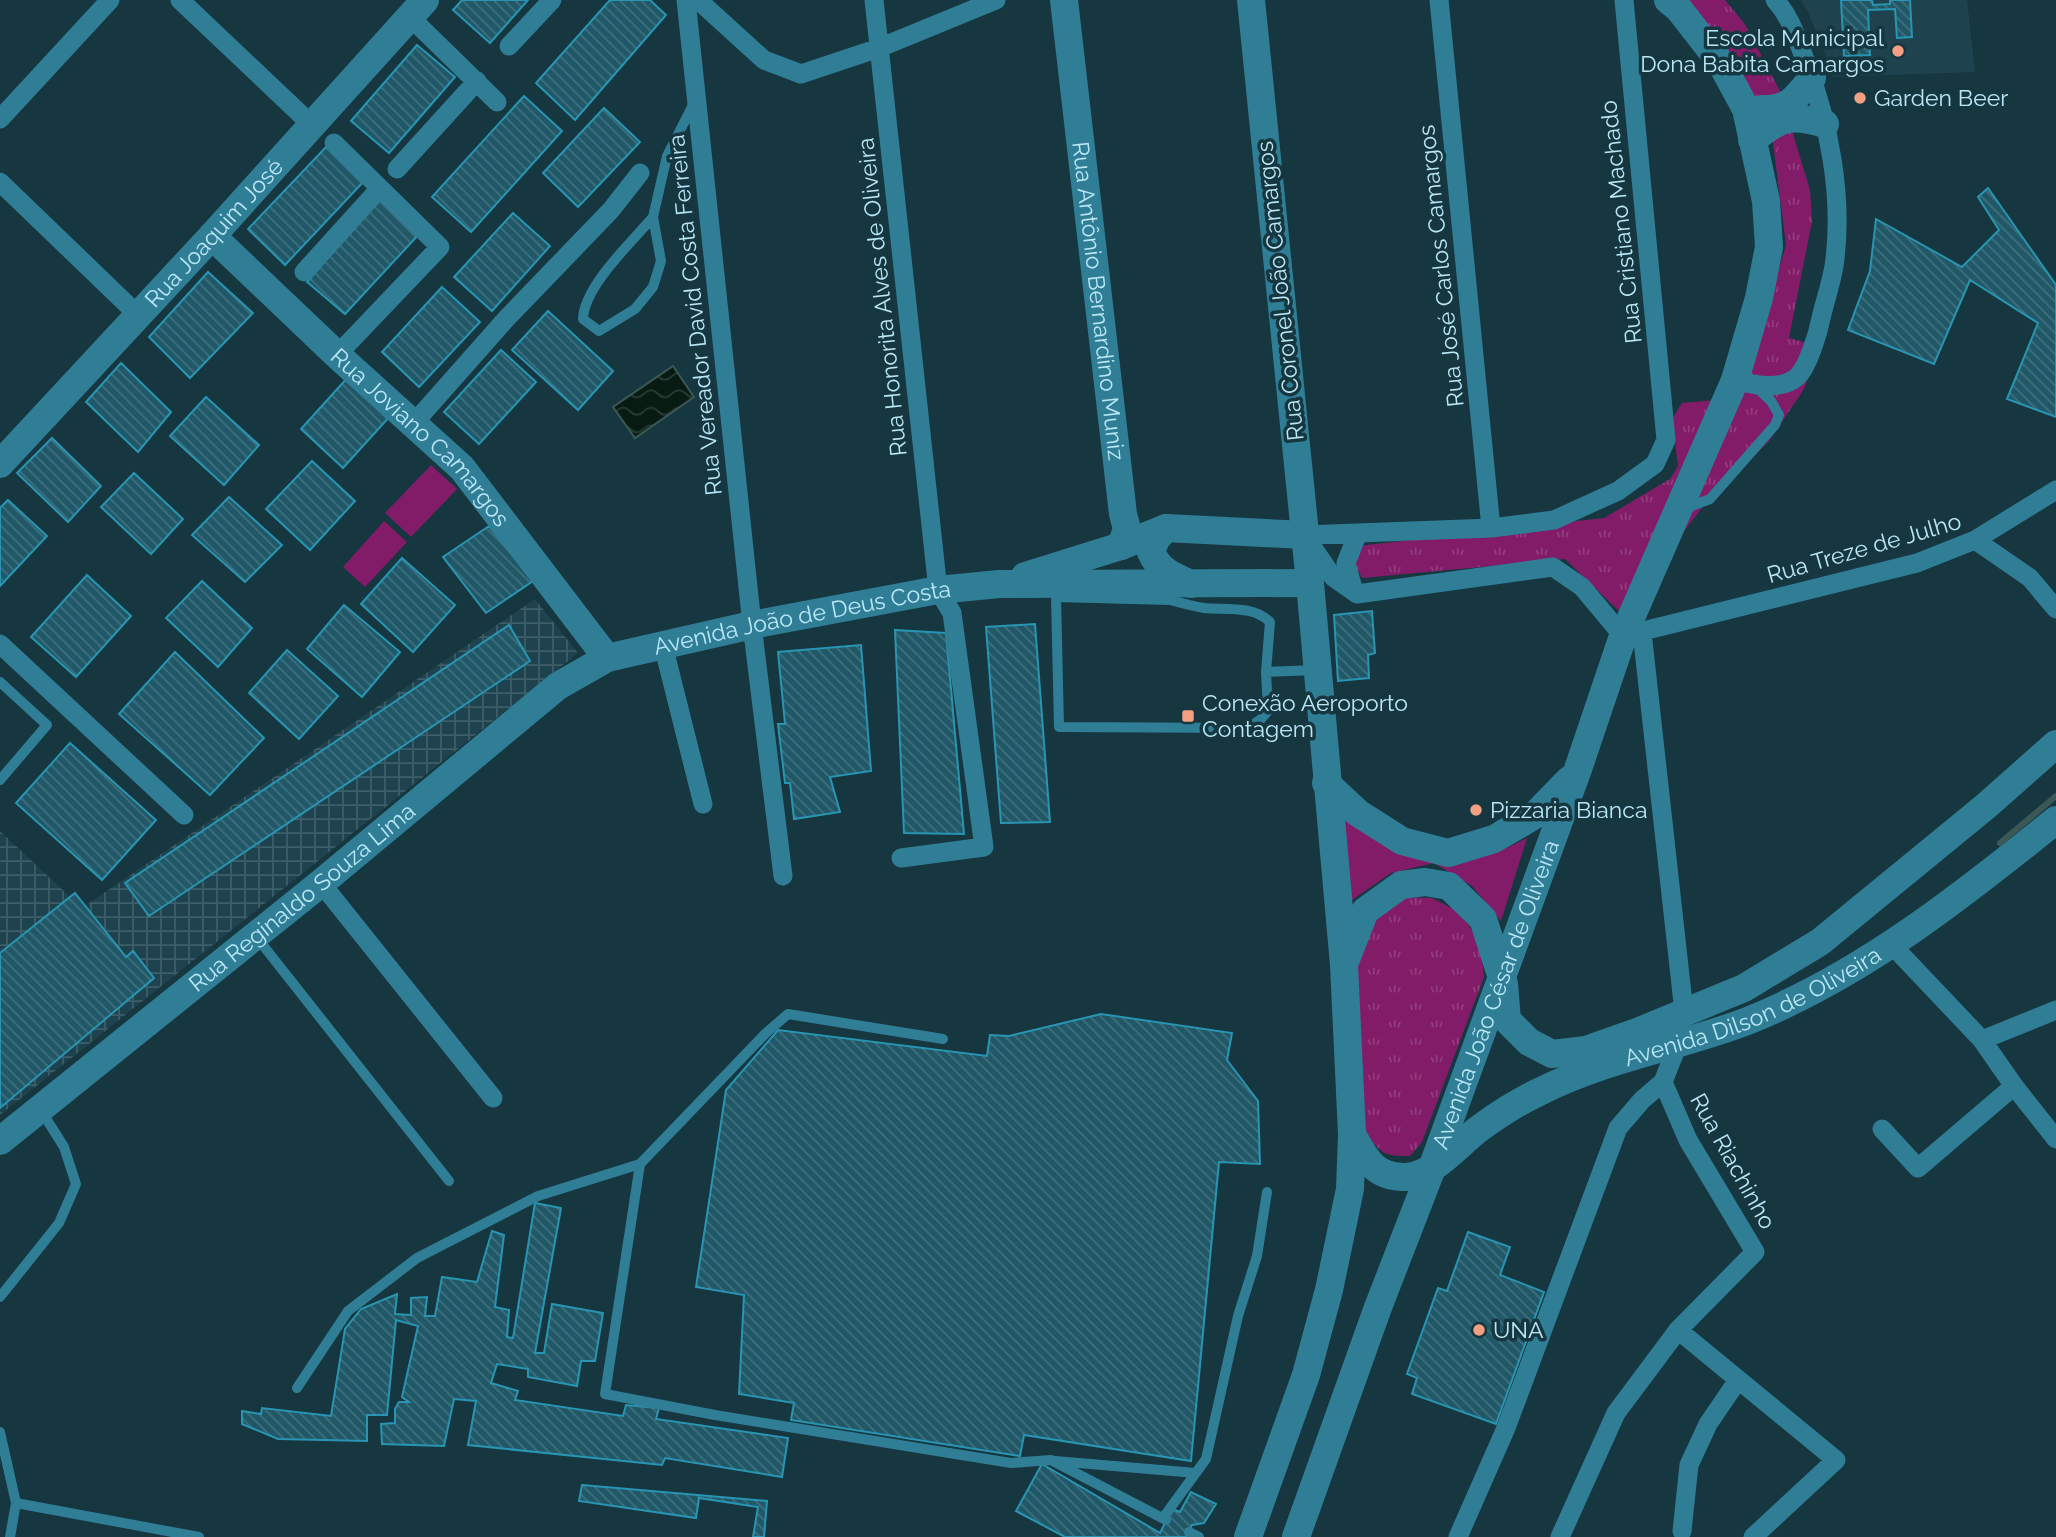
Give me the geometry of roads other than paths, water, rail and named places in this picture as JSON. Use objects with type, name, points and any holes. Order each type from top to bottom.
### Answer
[{"type":"main road","name":"Rua Antônio Bernardino Muniz","points":[[1064,0],[1123,514],[1127,529],[1121,546]]},
{"type":"main road","name":"Rua Coronel João Camargos","points":[[1251,0],[1310,583]]},
{"type":"main road","points":[[1668,0],[1678,8],[1721,63],[1746,109],[1766,201],[1769,247],[1745,383]]},
{"type":"main road","name":"Rua Joaquim José","points":[[0,464],[212,236],[323,134],[418,8]]},
{"type":"main road","points":[[1746,109],[1778,110],[1797,97],[1812,78]]},
{"type":"main road","points":[[1752,140],[1780,120],[1803,117],[1825,124]]},
{"type":"main road","name":"Rua Joviano Camargos","points":[[212,236],[337,355],[462,468],[607,658]]},
{"type":"main road","name":"Avenida João César de Oliveira","points":[[1296,1537],[1377,1310],[1676,511],[1745,383]]},
{"type":"main road","name":"Avenida João de Deus Costa","points":[[999,584],[1121,546],[1166,528],[1304,536]]},
{"type":"main road","points":[[1166,528],[1156,539],[1151,552],[1174,590]]},
{"type":"main road","points":[[1121,546],[1174,590]]},
{"type":"main road","name":"Avenida João de Deus Costa","points":[[607,658],[752,625],[937,590],[999,584],[1174,590],[1310,583]]},
{"type":"main road","points":[[1248,1537],[1306,1375],[1329,1290],[1350,1188],[1352,1134],[1344,965],[1310,583]]},
{"type":"main road","name":"Rua Reginaldo Souza Lima","points":[[0,1141],[320,883],[558,686],[607,658]]},
{"type":"main road","name":"Avenida Dilson de Oliveira","points":[[1502,975],[1507,1020],[1530,1042],[1552,1054],[1586,1050],[1744,988],[1820,942],[1986,806],[2056,744]]},
{"type":"main road","points":[[1326,783],[1358,813],[1402,841],[1448,853],[1494,839],[1535,815],[1577,772]]},
{"type":"main road","name":"Avenida Dilson de Oliveira","points":[[1432,1168],[1478,1129],[1513,1105],[1543,1090],[1613,1063],[1748,1021],[1800,997],[1891,944],[1973,887],[2056,820]]},
{"type":"main road","points":[[1344,965],[1365,911],[1401,885],[1425,882],[1449,886],[1483,919],[1502,975]]},
{"type":"main road","points":[[1352,1134],[1367,1162],[1382,1173],[1407,1177],[1432,1168]]},
{"type":"street","points":[[0,119],[110,0]]},
{"type":"street","points":[[180,0],[440,247],[337,355]]},
{"type":"street","points":[[509,46],[552,0]]},
{"type":"street","name":"Rua Vereador David Costa Ferreira","points":[[686,0],[752,625],[783,876]]},
{"type":"street","points":[[698,0],[764,60],[801,74],[880,48],[996,0]]},
{"type":"street","name":"Rua Honorita Alves de Oliveira","points":[[874,0],[937,590]]},
{"type":"street","name":"Rua José Carlos Camargos","points":[[1439,0],[1491,528]]},
{"type":"street","name":"Rua Cristiano Machado","points":[[1624,0],[1666,440]]},
{"type":"street","points":[[1745,383],[1780,384],[1797,377],[1816,342],[1834,266],[1836,196],[1825,124],[1812,78],[1787,13],[1775,0]]},
{"type":"street","points":[[418,8],[497,102]]},
{"type":"street","points":[[397,169],[477,81]]},
{"type":"street","points":[[414,423],[506,319],[611,210],[640,173]]},
{"type":"street","points":[[0,182],[137,314]]},
{"type":"street","points":[[304,272],[380,188]]},
{"type":"street","name":"Avenida João de Deus Costa","points":[[1304,536],[1491,528],[1554,520],[1618,491],[1655,464],[1666,440]]},
{"type":"street","points":[[1975,540],[2056,489]]},
{"type":"street","points":[[1354,592],[1346,563],[1358,533]]},
{"type":"street","points":[[1304,536],[1333,577],[1357,594],[1553,567],[1582,587],[1632,634],[1684,1012]]},
{"type":"street","name":"Rua Treze de Julho","points":[[1632,634],[1917,563],[1975,540],[2029,578],[2056,609]]},
{"type":"street","points":[[901,858],[984,847],[952,613],[937,590]]},
{"type":"street","points":[[0,644],[184,816]]},
{"type":"street","points":[[663,645],[703,804]]},
{"type":"street","points":[[320,883],[493,1098]]},
{"type":"street","points":[[1891,944],[1982,1040],[2056,1139]]},
{"type":"street","points":[[1982,1040],[2056,1010]]},
{"type":"street","name":"Rua Riachinho","points":[[1458,1537],[1506,1427],[1618,1128],[1642,1100],[1663,1082],[1678,1044]]},
{"type":"street","name":"Rua Riachinho","points":[[1560,1537],[1616,1413],[1678,1331],[1755,1252],[1688,1140],[1663,1082]]},
{"type":"street","points":[[1882,1129],[1918,1168],[2014,1086]]},
{"type":"street","points":[[1678,1331],[1836,1460],[1753,1537]]},
{"type":"street","points":[[1682,1531],[1689,1465],[1708,1424],[1738,1380]]},
{"type":"lane","points":[[653,216],[599,281],[583,307],[583,319],[599,331],[635,309],[653,287],[661,261],[653,216],[667,156],[697,99]]},
{"type":"lane","points":[[1676,511],[1710,499],[1775,425],[1779,415],[1771,401],[1745,383]]},
{"type":"lane","points":[[1174,590],[1201,607],[1250,611],[1262,614],[1270,622],[1266,672],[1268,711],[1248,727],[1059,727],[1056,597],[1174,590]]},
{"type":"lane","points":[[1266,672],[1317,670]]},
{"type":"lane","points":[[0,682],[47,725],[0,779]]},
{"type":"lane","points":[[256,935],[449,1181]]},
{"type":"lane","points":[[297,1388],[348,1311],[417,1258],[538,1196],[640,1164],[766,1033],[788,1014],[943,1039]]},
{"type":"lane","points":[[0,1297],[59,1223],[76,1184],[64,1147],[40,1108]]},
{"type":"lane","points":[[640,1164],[606,1394],[715,1415],[1011,1463],[1051,1460],[1196,1472]]},
{"type":"lane","points":[[1051,1460],[1165,1519],[1206,1460],[1238,1316],[1256,1256],[1266,1192]]},
{"type":"lane","points":[[0,1432],[16,1503],[10,1537]]},
{"type":"lane","points":[[16,1503],[150,1533],[199,1537]]},
{"type":"lane","points":[[1189,1532],[1199,1537]]},
{"type":"water","points":[[673,366],[694,397],[635,438],[613,407]]},
{"type":"waterway","points":[[2000,843],[2056,796]]},
{"type":"place","name":"Escola Municipal Dona Babita Camargos","points":[[1898,51]]},
{"type":"place","name":"Garden Beer","points":[[1860,98]]},
{"type":"place","name":"Conexão Aeroporto Contagem","points":[[1188,716]]},
{"type":"place","name":"Pizzaria Bianca","points":[[1476,810]]},
{"type":"place","name":"UNA","points":[[1479,1330]]}]
